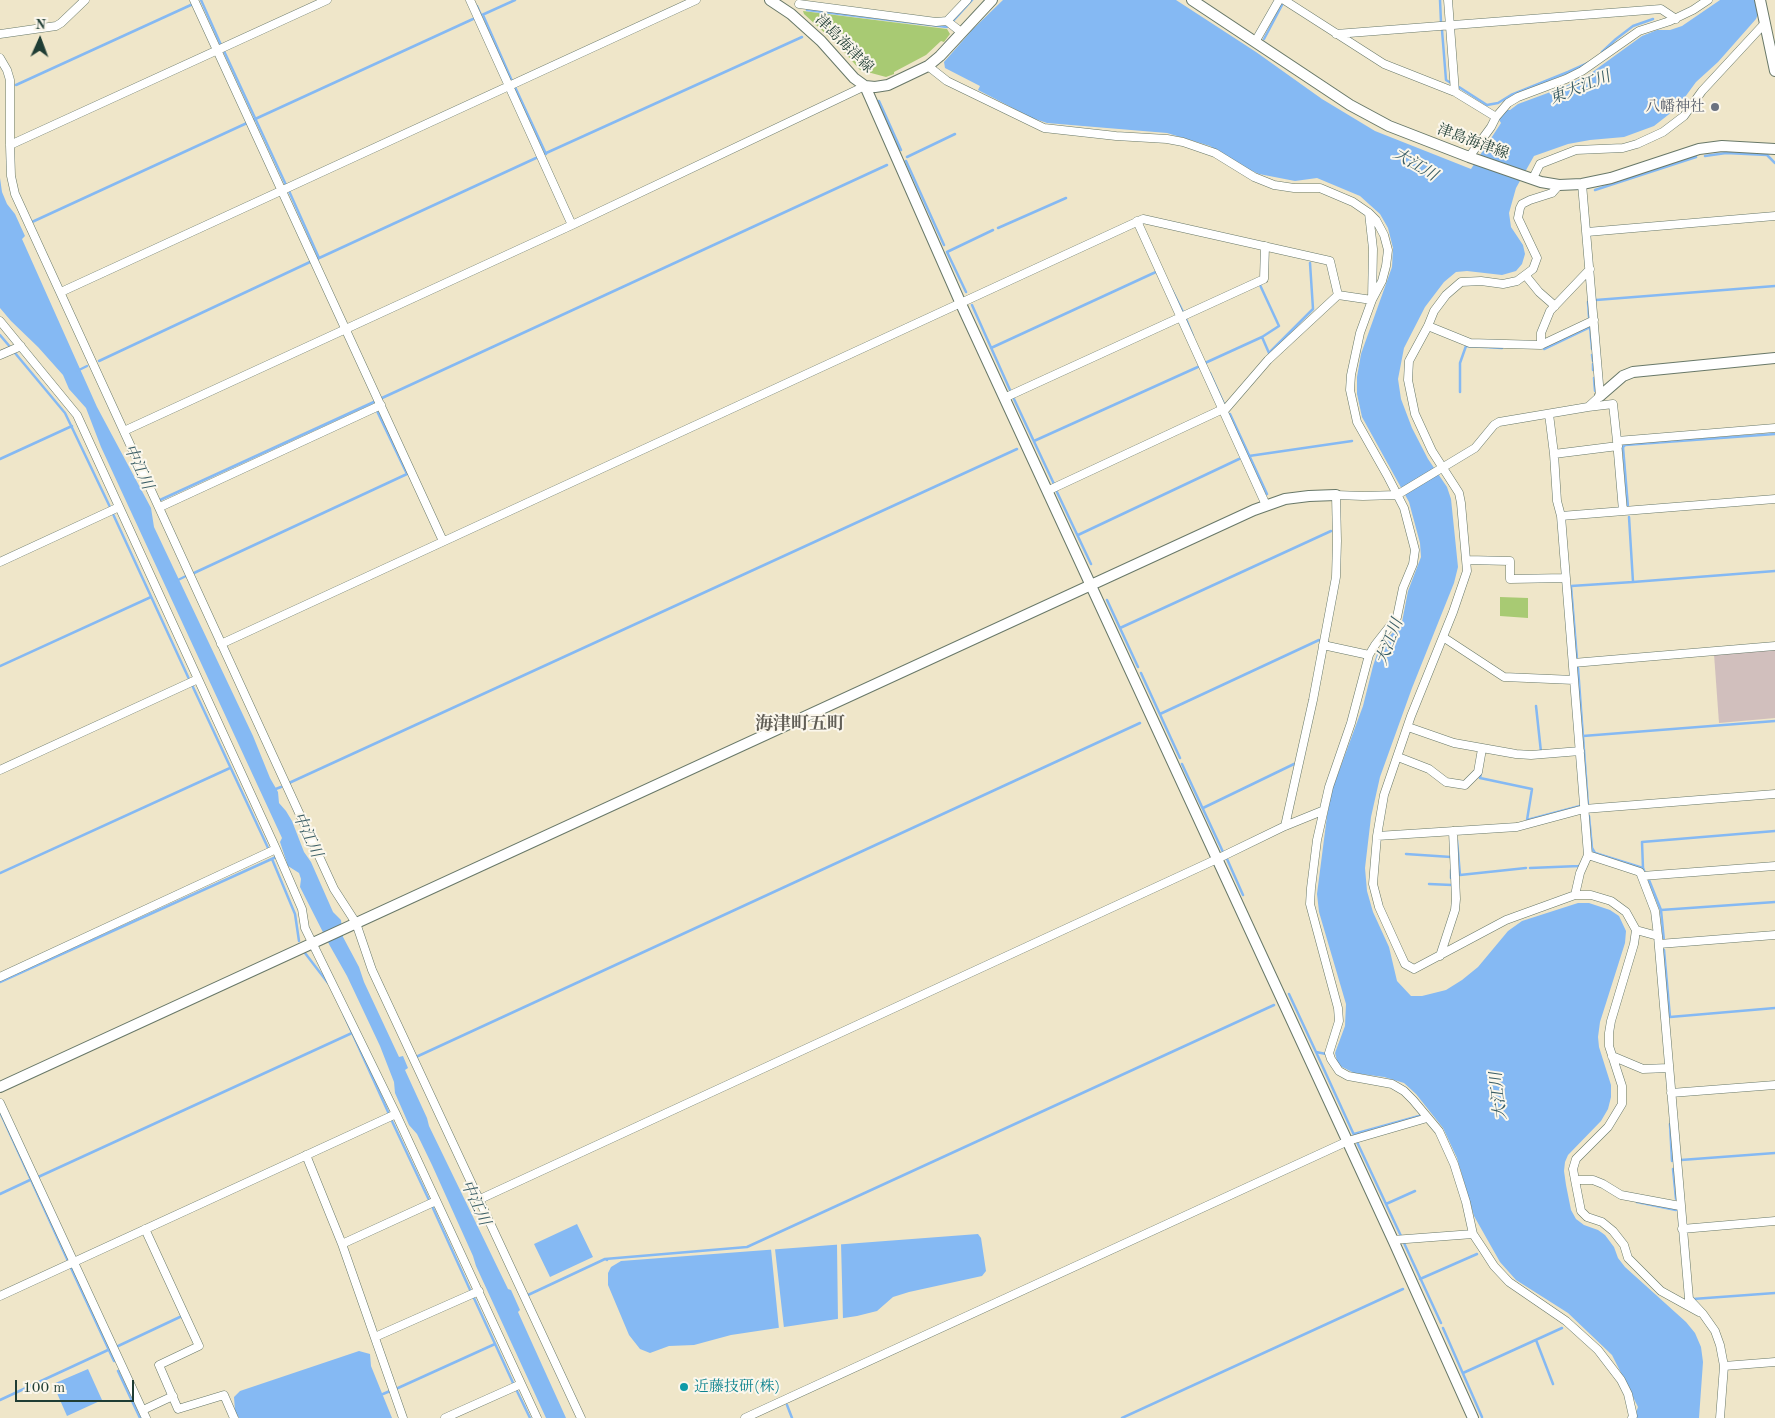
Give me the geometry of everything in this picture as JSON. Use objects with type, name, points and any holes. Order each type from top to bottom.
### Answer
[{"type":"street","points":[[0,34],[56,26],[62,23],[85,0]]},
{"type":"street","points":[[194,0],[443,540]]},
{"type":"street","points":[[10,145],[327,0]]},
{"type":"street","points":[[470,0],[572,225]]},
{"type":"street","points":[[61,292],[696,0]]},
{"type":"street","name":"津島海津線","points":[[770,0],[791,14],[821,41],[854,78],[865,86],[875,87],[888,85],[928,66],[940,56],[992,0]]},
{"type":"street","points":[[791,14],[799,2],[936,22],[947,21],[967,0]]},
{"type":"street","name":"津島海津線","points":[[1192,0],[1350,105],[1389,126],[1471,158],[1559,184],[1582,184],[1611,178],[1699,149],[1722,146],[1775,149]]},
{"type":"street","points":[[1255,42],[1280,0]]},
{"type":"street","points":[[1284,0],[1384,64],[1455,92],[1496,117]]},
{"type":"street","points":[[1448,0],[1455,92]]},
{"type":"street","points":[[1471,158],[1496,117],[1508,102],[1582,71],[1639,31],[1676,19],[1708,0]]},
{"type":"street","points":[[1760,0],[1775,66]]},
{"type":"street","points":[[1336,34],[1661,10],[1676,19]]},
{"type":"street","points":[[1532,176],[1540,164],[1576,150],[1623,148],[1638,144],[1663,132],[1684,116],[1702,90],[1765,20]]},
{"type":"street","points":[[947,21],[961,32]]},
{"type":"street","points":[[0,58],[10,80],[10,145],[15,194],[160,507],[221,644],[353,925],[372,970],[580,1418]]},
{"type":"street","points":[[928,66],[947,81],[1044,128],[1183,142],[1215,153],[1254,177],[1274,185],[1294,188],[1320,188],[1339,195],[1370,213],[1384,235],[1388,250],[1386,266],[1382,281],[1372,300],[1360,333],[1351,375],[1350,390],[1357,422],[1404,508],[1415,550],[1413,564],[1404,588],[1397,617],[1375,645],[1370,655],[1351,722],[1322,811],[1310,904],[1338,1008],[1339,1021],[1330,1053],[1331,1059],[1339,1071],[1348,1076],[1392,1084],[1404,1091],[1439,1131],[1454,1164],[1466,1202],[1473,1234],[1494,1266],[1509,1282],[1566,1321],[1598,1350],[1621,1380],[1628,1394],[1632,1418]]},
{"type":"street","points":[[124,431],[572,225],[865,86],[960,304],[1348,1142],[1472,1418]]},
{"type":"street","points":[[1559,184],[1552,194],[1530,200],[1522,204],[1520,208],[1518,218],[1537,258],[1533,269],[1517,281],[1502,284],[1481,281],[1461,282],[1446,295],[1434,311],[1409,361],[1408,380],[1415,414],[1432,451],[1459,493],[1467,571],[1384,795],[1377,836],[1373,884],[1379,907],[1405,964],[1414,969],[1506,920],[1575,895],[1591,895],[1619,906],[1626,912],[1636,930],[1634,944],[1611,1020],[1609,1046],[1622,1086],[1622,1104],[1608,1127],[1576,1159],[1573,1170],[1581,1211],[1587,1217],[1602,1222],[1613,1231],[1624,1245],[1628,1258],[1661,1291],[1692,1310],[1703,1314]]},
{"type":"street","points":[[1582,184],[1600,396]]},
{"type":"street","points":[[1370,213],[1373,249],[1372,300]]},
{"type":"street","points":[[1587,232],[1775,216]]},
{"type":"street","points":[[221,644],[443,540],[1143,219],[1330,261],[1338,295]]},
{"type":"street","points":[[1137,221],[1266,505]]},
{"type":"street","points":[[1004,398],[1264,279],[1265,246]]},
{"type":"street","points":[[1542,345],[1541,333],[1550,311],[1590,268]]},
{"type":"street","points":[[1526,276],[1539,292],[1555,306]]},
{"type":"street","points":[[1338,295],[1372,300]]},
{"type":"street","points":[[1047,492],[1224,410],[1268,360],[1338,295]]},
{"type":"street","points":[[1428,326],[1470,343],[1542,345],[1594,320]]},
{"type":"street","points":[[0,321],[77,415],[276,849],[302,909],[305,928],[312,944],[396,1114],[537,1418]]},
{"type":"street","points":[[0,355],[20,346]]},
{"type":"street","points":[[1588,407],[1622,376],[1633,372],[1775,358]]},
{"type":"street","points":[[160,507],[381,404]]},
{"type":"street","points":[[0,1087],[1266,505],[1285,499],[1309,496],[1398,494],[1475,448],[1499,422],[1613,404],[1623,511]]},
{"type":"street","points":[[1549,414],[1557,501],[1561,516],[1588,855],[1580,873],[1575,895]]},
{"type":"street","points":[[1554,454],[1617,444],[1775,428]]},
{"type":"street","points":[[1285,826],[1336,577],[1336,496]]},
{"type":"street","points":[[1561,516],[1775,499]]},
{"type":"street","points":[[0,562],[119,507]]},
{"type":"street","points":[[1467,560],[1510,561],[1510,579],[1566,578]]},
{"type":"street","points":[[1443,637],[1504,677],[1574,680]]},
{"type":"street","points":[[1323,645],[1370,655]]},
{"type":"street","points":[[1573,662],[1775,646]]},
{"type":"street","points":[[0,770],[198,679]]},
{"type":"street","points":[[1408,727],[1436,737],[1482,748],[1524,755],[1580,750]]},
{"type":"street","points":[[1398,757],[1429,770],[1446,782],[1465,785],[1478,772],[1482,748]]},
{"type":"street","points":[[1377,836],[1517,827],[1584,809],[1775,794]]},
{"type":"street","points":[[478,1200],[1285,826],[1322,811]]},
{"type":"street","points":[[1440,956],[1455,910],[1453,831]]},
{"type":"street","points":[[0,977],[276,849]]},
{"type":"street","points":[[1588,855],[1640,872],[1655,911],[1689,1298],[1715,1331],[1720,1345],[1724,1366],[1720,1418]]},
{"type":"street","points":[[1642,876],[1775,866]]},
{"type":"street","points":[[1636,930],[1659,940],[1775,936]]},
{"type":"street","points":[[1612,1056],[1643,1069],[1669,1068]]},
{"type":"street","points":[[1671,1093],[1775,1085]]},
{"type":"street","points":[[0,1103],[146,1418]]},
{"type":"street","points":[[0,1296],[396,1114]]},
{"type":"street","points":[[745,1418],[1348,1142],[1427,1118]]},
{"type":"street","points":[[306,1155],[342,1244],[403,1418]]},
{"type":"street","points":[[1575,1180],[1593,1180],[1621,1195],[1680,1206]]},
{"type":"street","points":[[342,1244],[436,1201]]},
{"type":"street","points":[[1682,1229],[1775,1222]]},
{"type":"street","points":[[145,1229],[199,1346],[158,1364],[178,1409],[224,1395],[234,1418]]},
{"type":"street","points":[[1393,1240],[1473,1234]]},
{"type":"street","points":[[375,1338],[479,1292]]},
{"type":"street","points":[[1724,1366],[1775,1362]]},
{"type":"street","points":[[445,1418],[521,1384]]},
{"type":"street","points":[[143,1410],[173,1396]]},
{"type":"shaded area","points":[[1775,649],[1775,718],[1719,723],[1714,654]]},
{"type":"green space","points":[[803,11],[947,29],[950,34],[944,42],[941,41],[926,55],[886,77],[860,70],[839,46]]},
{"type":"green space","points":[[1500,597],[1528,598],[1528,618],[1500,616]]},
{"type":"water","points":[[1003,0],[1176,0],[1256,52],[1322,99],[1375,131],[1471,169],[1501,123],[1498,118],[1505,110],[1510,110],[1518,104],[1564,87],[1591,73],[1642,36],[1657,30],[1670,30],[1682,26],[1720,0],[1764,0],[1756,19],[1718,62],[1696,82],[1677,108],[1654,126],[1624,137],[1568,144],[1534,156],[1516,188],[1509,213],[1511,227],[1523,245],[1525,254],[1522,264],[1516,271],[1502,275],[1467,271],[1456,272],[1444,282],[1425,307],[1404,348],[1398,379],[1401,399],[1412,428],[1428,459],[1447,487],[1451,499],[1458,567],[1454,583],[1412,688],[1380,777],[1371,817],[1365,868],[1367,891],[1373,912],[1389,947],[1397,981],[1411,996],[1422,996],[1446,990],[1462,980],[1478,967],[1508,931],[1522,921],[1578,903],[1589,903],[1610,910],[1619,916],[1626,931],[1625,943],[1600,1022],[1598,1037],[1599,1047],[1611,1085],[1611,1097],[1608,1109],[1601,1121],[1568,1155],[1564,1171],[1566,1185],[1571,1210],[1576,1219],[1605,1235],[1625,1267],[1686,1322],[1695,1333],[1701,1347],[1703,1362],[1699,1418],[1634,1418],[1638,1407],[1612,1355],[1568,1313],[1516,1280],[1500,1262],[1474,1216],[1457,1158],[1443,1128],[1416,1094],[1404,1083],[1384,1077],[1354,1073],[1338,1065],[1335,1053],[1345,1026],[1346,1004],[1319,912],[1317,894],[1327,816],[1332,790],[1363,706],[1377,654],[1402,622],[1408,591],[1421,557],[1420,543],[1409,502],[1362,417],[1357,394],[1357,377],[1361,354],[1392,267],[1393,248],[1388,228],[1380,214],[1360,196],[1317,178],[1295,181],[1259,174],[1241,166],[1210,146],[1167,133],[1047,123],[1032,118],[978,90],[980,86],[945,68],[944,62],[973,29]]},
{"type":"water","points":[[0,178],[2,192],[7,204],[15,214],[25,236],[22,239],[97,407],[151,508],[154,527],[253,736],[270,778],[278,792],[279,803],[292,821],[304,852],[311,862],[333,912],[341,920],[343,937],[359,967],[364,982],[399,1057],[403,1056],[408,1068],[405,1070],[429,1126],[508,1289],[511,1290],[520,1310],[518,1312],[566,1418],[546,1418],[432,1165],[417,1134],[409,1125],[395,1093],[394,1082],[380,1046],[347,976],[300,887],[301,879],[299,873],[288,866],[280,842],[282,838],[101,447],[86,408],[69,389],[63,375],[0,308]]},
{"type":"water","points":[[577,1224],[593,1257],[550,1277],[534,1244]]},
{"type":"water","points":[[978,1234],[981,1238],[986,1271],[982,1276],[893,1297],[877,1311],[857,1316],[731,1335],[694,1345],[669,1346],[650,1353],[640,1349],[629,1335],[608,1285],[608,1273],[611,1267],[621,1261]]},
{"type":"water","points":[[359,1351],[370,1354],[371,1366],[392,1418],[239,1418],[235,1411],[234,1397],[240,1391]]},
{"type":"water","points":[[88,1369],[102,1400],[67,1416],[53,1384]]},
{"type":"pier","points":[[841,1243],[843,1320],[838,1322],[837,1244]]},
{"type":"pier","points":[[771,1249],[775,1249],[784,1328],[779,1329]]},
{"type":"waterway","points":[[201,0],[221,45]]},
{"type":"waterway","points":[[482,15],[515,0]]},
{"type":"waterway","points":[[953,21],[972,0]]},
{"type":"waterway","points":[[1440,0],[1441,22]]},
{"type":"waterway","points":[[16,85],[193,4]]},
{"type":"waterway","points":[[1264,39],[1282,5]]},
{"type":"waterway","points":[[477,6],[481,15]]},
{"type":"waterway","points":[[807,10],[947,27]]},
{"type":"waterway","points":[[483,15],[512,81]]},
{"type":"waterway","points":[[253,120],[473,19]]},
{"type":"waterway","points":[[1602,52],[1633,26],[1653,19]]},
{"type":"waterway","points":[[1442,30],[1446,80],[1451,83]]},
{"type":"waterway","points":[[544,154],[802,37]]},
{"type":"waterway","points":[[224,51],[286,185]]},
{"type":"waterway","points":[[1487,105],[1498,103],[1511,95],[1588,63]]},
{"type":"waterway","points":[[515,87],[546,154]]},
{"type":"waterway","points":[[1459,87],[1487,105]]},
{"type":"waterway","points":[[879,101],[901,150]]},
{"type":"waterway","points":[[32,222],[247,123]]},
{"type":"waterway","points":[[907,157],[955,134]]},
{"type":"waterway","points":[[1705,156],[1726,153],[1767,155],[1775,163]]},
{"type":"waterway","points":[[1595,190],[1696,157]]},
{"type":"waterway","points":[[317,259],[536,158]]},
{"type":"waterway","points":[[906,161],[944,245]]},
{"type":"waterway","points":[[382,398],[887,165]]},
{"type":"waterway","points":[[289,191],[319,258]]},
{"type":"waterway","points":[[998,228],[1066,198]]},
{"type":"waterway","points":[[966,292],[947,252],[993,230]]},
{"type":"waterway","points":[[99,361],[310,262]]},
{"type":"waterway","points":[[1262,337],[1269,353],[1313,309],[1310,263]]},
{"type":"waterway","points":[[991,348],[1158,271]]},
{"type":"waterway","points":[[1205,363],[1262,337],[1279,326],[1260,285]]},
{"type":"waterway","points":[[1596,300],[1775,286]]},
{"type":"waterway","points":[[1172,290],[1183,312]]},
{"type":"waterway","points":[[1588,302],[1589,317]]},
{"type":"waterway","points":[[972,305],[1010,390]]},
{"type":"waterway","points":[[1186,319],[1193,336]]},
{"type":"waterway","points":[[1544,349],[1590,327],[1592,349]]},
{"type":"waterway","points":[[0,335],[11,348]]},
{"type":"waterway","points":[[1460,392],[1460,363],[1466,346],[1502,348]]},
{"type":"waterway","points":[[15,353],[65,413],[110,507]]},
{"type":"waterway","points":[[1592,355],[1593,361]]},
{"type":"waterway","points":[[1593,364],[1593,370]]},
{"type":"waterway","points":[[77,371],[87,366]]},
{"type":"waterway","points":[[1034,441],[1200,366]]},
{"type":"waterway","points":[[1210,373],[1224,404]]},
{"type":"waterway","points":[[1594,378],[1595,391]]},
{"type":"waterway","points":[[1014,399],[1054,484]]},
{"type":"waterway","points":[[160,500],[376,401]]},
{"type":"waterway","points":[[194,573],[407,474],[377,411]]},
{"type":"waterway","points":[[1230,414],[1267,494]]},
{"type":"waterway","points":[[0,459],[72,426]]},
{"type":"waterway","points":[[1628,507],[1623,447],[1625,445],[1775,434]]},
{"type":"waterway","points":[[1249,456],[1352,441]]},
{"type":"waterway","points":[[289,783],[1017,449]]},
{"type":"waterway","points":[[1078,535],[1239,459]]},
{"type":"waterway","points":[[1056,490],[1091,564]]},
{"type":"waterway","points":[[113,514],[189,679]]},
{"type":"waterway","points":[[1577,659],[1571,586],[1633,582],[1629,517]]},
{"type":"waterway","points":[[1120,628],[1331,531]]},
{"type":"waterway","points":[[1633,582],[1775,571]]},
{"type":"waterway","points":[[176,581],[186,576]]},
{"type":"waterway","points":[[0,666],[151,597]]},
{"type":"waterway","points":[[1107,600],[1138,667]]},
{"type":"waterway","points":[[1160,714],[1319,640]]},
{"type":"waterway","points":[[1578,668],[1588,805]]},
{"type":"waterway","points":[[1141,673],[1180,758]]},
{"type":"waterway","points":[[192,685],[269,850]]},
{"type":"waterway","points":[[1536,706],[1541,752]]},
{"type":"waterway","points":[[1583,736],[1775,721]]},
{"type":"waterway","points":[[416,1057],[1140,723]]},
{"type":"waterway","points":[[1182,764],[1223,852]]},
{"type":"waterway","points":[[1203,808],[1294,764]]},
{"type":"waterway","points":[[0,873],[230,768]]},
{"type":"waterway","points":[[1481,773],[1480,778],[1532,789],[1527,820],[1580,806]]},
{"type":"waterway","points":[[273,790],[281,787]]},
{"type":"waterway","points":[[1589,816],[1592,848],[1595,853],[1643,868],[1645,873]]},
{"type":"waterway","points":[[1643,868],[1642,842],[1775,831]]},
{"type":"waterway","points":[[1457,840],[1460,875],[1526,868]]},
{"type":"waterway","points":[[1406,854],[1451,857]]},
{"type":"waterway","points":[[0,982],[276,857]]},
{"type":"waterway","points":[[272,859],[295,914],[299,941]]},
{"type":"waterway","points":[[1227,859],[1243,895]]},
{"type":"waterway","points":[[1530,868],[1580,865]]},
{"type":"waterway","points":[[1451,870],[1451,878]]},
{"type":"waterway","points":[[1649,880],[1661,910],[1664,941]]},
{"type":"waterway","points":[[1429,884],[1452,885]]},
{"type":"waterway","points":[[1661,910],[1775,902]]},
{"type":"waterway","points":[[1664,950],[1670,1017],[1775,1008]]},
{"type":"waterway","points":[[305,953],[328,983]]},
{"type":"waterway","points":[[1289,994],[1316,1052],[1326,1054]]},
{"type":"waterway","points":[[605,1259],[747,1247],[1274,1005]]},
{"type":"waterway","points":[[344,1015],[389,1114]]},
{"type":"waterway","points":[[36,1178],[352,1033]]},
{"type":"waterway","points":[[1316,1052],[1354,1135]]},
{"type":"waterway","points":[[0,1112],[68,1261]]},
{"type":"waterway","points":[[1354,1134],[1419,1116]]},
{"type":"waterway","points":[[391,1119],[429,1200]]},
{"type":"waterway","points":[[1670,1124],[1672,1161]]},
{"type":"waterway","points":[[1357,1142],[1401,1236]]},
{"type":"waterway","points":[[1681,1160],[1775,1153]]},
{"type":"waterway","points":[[1673,1169],[1676,1199]]},
{"type":"waterway","points":[[0,1194],[30,1180]]},
{"type":"waterway","points":[[1386,1204],[1415,1191]]},
{"type":"waterway","points":[[1637,1202],[1676,1210]]},
{"type":"waterway","points":[[432,1206],[471,1292]]},
{"type":"waterway","points":[[1404,1243],[1441,1323]]},
{"type":"waterway","points":[[1420,1279],[1477,1254]]},
{"type":"waterway","points":[[528,1295],[605,1259],[607,1260]]},
{"type":"waterway","points":[[71,1268],[114,1361]]},
{"type":"waterway","points":[[1122,1418],[1403,1289]]},
{"type":"waterway","points":[[1693,1299],[1775,1293]]},
{"type":"waterway","points":[[473,1296],[514,1385]]},
{"type":"waterway","points":[[116,1347],[182,1316]]},
{"type":"waterway","points":[[1443,1328],[1482,1417]]},
{"type":"waterway","points":[[1463,1373],[1562,1328]]},
{"type":"waterway","points":[[1536,1340],[1553,1384]]},
{"type":"waterway","points":[[398,1388],[495,1344]]},
{"type":"waterway","points":[[0,1400],[108,1350]]},
{"type":"waterway","points":[[118,1371],[140,1418]]},
{"type":"waterway","points":[[516,1389],[530,1418]]},
{"type":"waterway","points":[[383,1394],[390,1391]]},
{"type":"waterway","points":[[787,1405],[792,1418]]},
{"type":"place","name":"八幡神社","points":[[1715,107]]},
{"type":"place","name":"近藤技研(株)","points":[[684,1387]]},
{"type":"district","name":"海津町五町","points":[[800,724]]},
{"type":"water label","name":"東大江川","points":[[1580,88]]},
{"type":"water label","name":"大江川","points":[[1415,165]]},
{"type":"water label","name":"中江川","points":[[138,467]]},
{"type":"water label","name":"大江川","points":[[1390,642]]},
{"type":"water label","name":"中江川","points":[[307,835]]},
{"type":"water label","name":"大江川","points":[[1499,1096]]},
{"type":"water label","name":"中江川","points":[[475,1203]]}]
